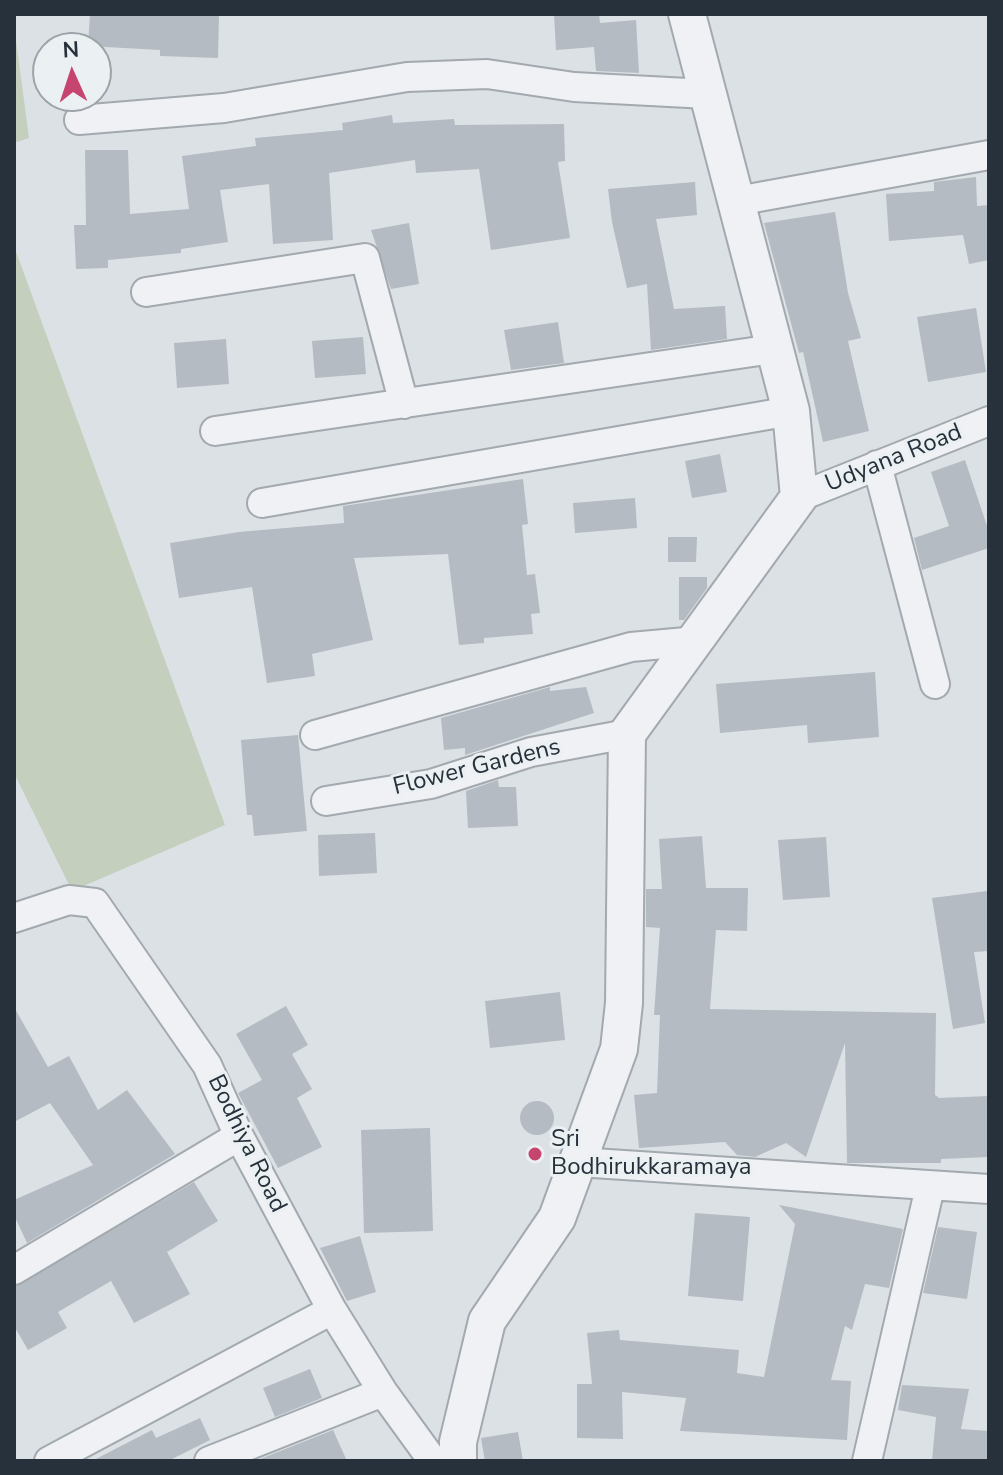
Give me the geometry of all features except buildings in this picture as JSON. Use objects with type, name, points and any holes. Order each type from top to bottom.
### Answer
[{"type":"street","points":[[458,1461],[458,1442],[487,1321],[557,1218],[619,1049],[627,734],[799,497],[791,411],[687,14]]},
{"type":"street","points":[[79,120],[224,108],[407,77],[487,74],[574,87],[707,94]]},
{"type":"street","points":[[737,201],[989,155]]},
{"type":"street","points":[[146,292],[365,258],[404,404]]},
{"type":"street","points":[[215,431],[773,349]]},
{"type":"street","points":[[262,503],[791,411]]},
{"type":"street","name":"Udyana Road","points":[[799,497],[989,421]]},
{"type":"street","points":[[877,465],[935,684]]},
{"type":"street","points":[[315,735],[631,647],[697,641]]},
{"type":"street","name":"Flower Gardens","points":[[326,801],[431,784],[531,752],[627,734]]},
{"type":"street","name":"Bodhiya Road","points":[[14,918],[69,900],[95,903],[207,1065],[239,1136],[332,1310],[383,1392],[433,1461]]},
{"type":"street","points":[[14,1270],[239,1136]]},
{"type":"street","points":[[578,1162],[814,1175],[930,1187],[989,1189]]},
{"type":"street","points":[[867,1461],[930,1187]]},
{"type":"street","points":[[49,1461],[332,1310]]},
{"type":"street","points":[[209,1461],[383,1392]]},
{"type":"green space","points":[[14,25],[29,138],[14,143]]},
{"type":"green space","points":[[14,246],[225,825],[72,891],[14,773]]},
{"type":"place","name":"Sri Bodhirukkaramaya","points":[[535,1154]]}]
